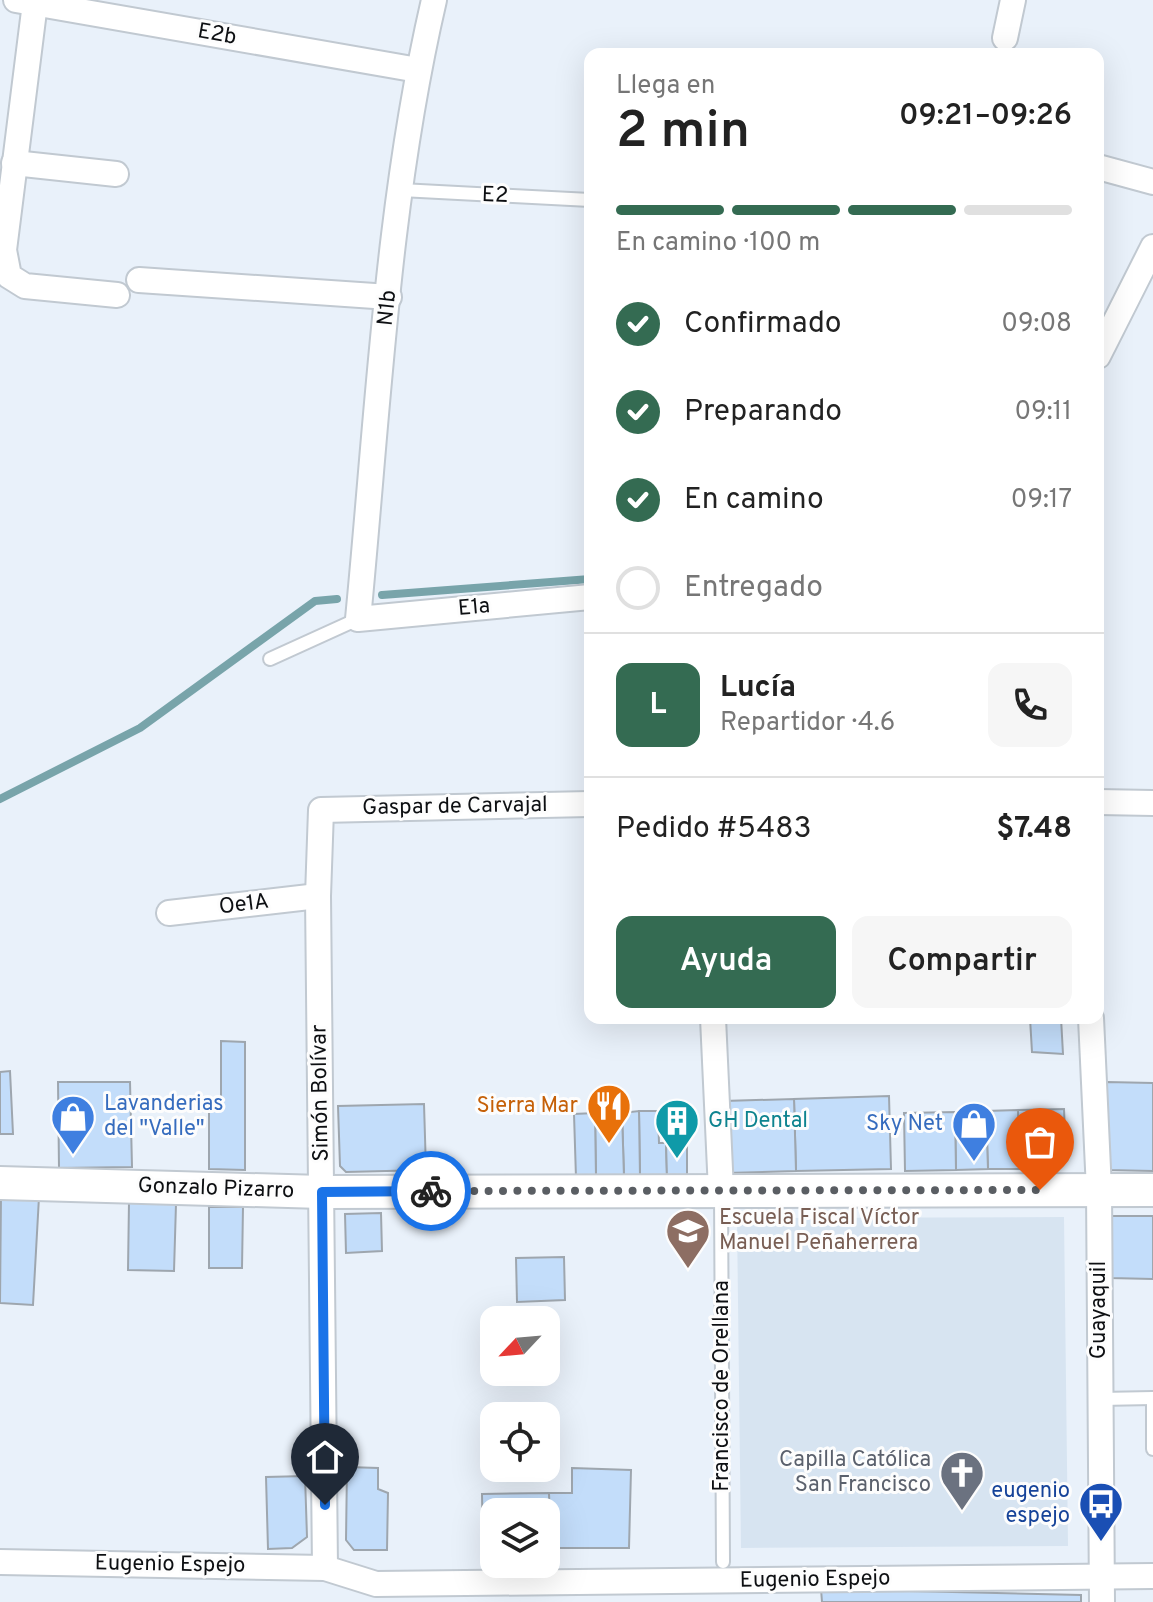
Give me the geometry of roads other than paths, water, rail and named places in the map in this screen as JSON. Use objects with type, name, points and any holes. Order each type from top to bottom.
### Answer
[{"type":"street","name":"N1b","points":[[358,619],[401,190],[418,70],[434,0]]},
{"type":"street","points":[[1005,38],[1013,0]]},
{"type":"street","name":"E2b","points":[[25,2],[418,70]]},
{"type":"street","points":[[25,2],[14,163],[4,250],[9,276],[25,286],[117,295]]},
{"type":"street","points":[[14,163],[116,174]]},
{"type":"street","points":[[1104,169],[1153,182]]},
{"type":"street","points":[[1104,344],[1153,247]]},
{"type":"street","points":[[139,280],[389,297]]},
{"type":"street","name":"E1a","points":[[358,619],[584,598]]},
{"type":"street","points":[[1104,802],[1153,803]]},
{"type":"street","name":"Gaspar de Carvajal","points":[[321,810],[584,804]]},
{"type":"street","name":"Simón Bolívar","points":[[321,810],[318,896],[325,1568]]},
{"type":"street","name":"Oe1A","points":[[169,913],[318,896]]},
{"type":"street","name":"Francisco de Orellana","points":[[713,1024],[721,1191]]},
{"type":"street","name":"Guayaquil","points":[[1091,1024],[1099,1190],[1102,1602]]},
{"type":"street","name":"Gonzalo Pizarro","points":[[0,1183],[322,1192],[1153,1190]]},
{"type":"street","name":"Eugenio Espejo","points":[[0,1562],[325,1568],[376,1593],[723,1582],[1153,1576]]},
{"type":"lane","name":"E2","points":[[401,190],[584,200]]},
{"type":"lane","points":[[270,659],[358,619]]},
{"type":"lane","name":"Francisco de Orellana","points":[[721,1191],[723,1582]]},
{"type":"lane","points":[[1100,1399],[1153,1398],[1153,1449]]},
{"type":"waterway","points":[[382,595],[584,579]]},
{"type":"waterway","points":[[0,799],[140,728],[315,601],[337,599]]},
{"type":"place","name":"Sierra Mar","points":[[609,1145]]},
{"type":"place","name":"Lavanderias del \"Valle\"","points":[[73,1156]]},
{"type":"place","name":"GH Dental","points":[[677,1160]]},
{"type":"place","name":"Sky Net","points":[[974,1163]]},
{"type":"place","name":"Escuela Fiscal Víctor Manuel Peñaherrera","points":[[688,1270]]},
{"type":"place","name":"Capilla Católica San Francisco","points":[[962,1512]]},
{"type":"place","name":"eugenio espejo","points":[[1101,1543]]}]
